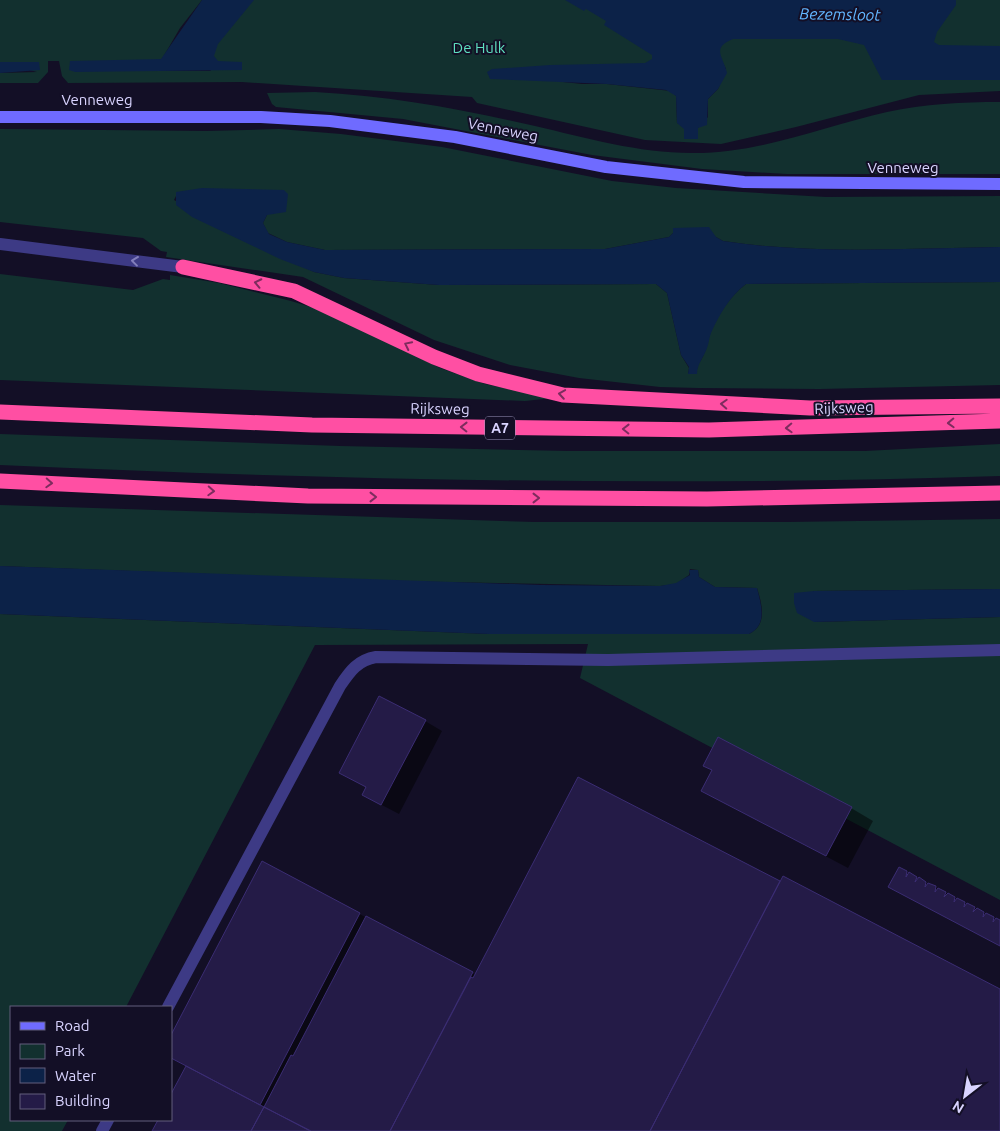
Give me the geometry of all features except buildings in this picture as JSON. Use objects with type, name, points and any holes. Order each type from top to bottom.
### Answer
[{"type":"highway","points":[[184,267],[294,290],[434,357],[478,374],[564,395],[810,408],[1000,406]]},
{"type":"highway","name":"Rijksweg","points":[[0,412],[312,425],[709,430],[1000,421]]},
{"type":"highway","points":[[0,481],[318,496],[706,499],[1000,493]]},
{"type":"main road","name":"Venneweg","points":[[0,117],[261,117],[330,121],[454,137],[606,167],[744,182],[1000,184]]},
{"type":"lane","points":[[0,244],[184,267]]},
{"type":"lane","points":[[169,1006],[340,686],[350,672],[362,661],[376,657],[608,660],[1000,650]]},
{"type":"green space","name":"De Hulk","points":[[0,0],[202,0],[180,28],[162,59],[158,60],[157,71],[211,71],[201,57],[233,0],[1000,0],[1000,60],[882,80],[1000,80],[1000,91],[919,95],[796,127],[721,144],[645,140],[477,103],[472,97],[242,82],[68,83],[62,76],[59,61],[48,61],[48,72],[38,83],[0,83],[0,73],[37,72],[0,62]],"holes":[[[722,61],[726,69],[718,89],[708,99],[708,117],[698,128],[677,123],[676,96],[671,91],[607,84],[563,82]]]},
{"type":"green space","points":[[315,92],[425,104],[632,148],[691,153],[741,149],[765,144],[901,109],[972,102],[1000,102],[1000,174],[787,174],[702,169],[592,155],[403,119],[276,107],[272,104],[267,93]]},
{"type":"green space","points":[[0,129],[206,131],[279,129],[341,134],[442,147],[612,181],[676,188],[826,197],[1000,196],[1000,247],[861,250],[758,245],[723,241],[716,237],[673,233],[669,237],[605,249],[325,250],[287,242],[268,233],[263,223],[267,215],[176,196],[174,200],[314,272],[344,278],[439,285],[656,284],[667,293],[681,355],[689,368],[688,374],[701,360],[710,334],[720,314],[735,294],[746,284],[1000,282],[1000,385],[819,389],[660,387],[579,378],[510,365],[434,340],[303,277],[166,257],[167,252],[161,251],[143,238],[0,222]]},
{"type":"green space","points":[[0,274],[133,290],[163,279],[170,280],[170,275],[219,283],[327,312],[440,368],[485,384],[553,398],[525,401],[0,380]]},
{"type":"green space","points":[[0,434],[340,446],[568,451],[865,451],[1000,444],[1000,476],[750,481],[500,480],[250,475],[0,465]]},
{"type":"green space","points":[[0,505],[534,522],[788,522],[1000,519],[1000,589],[813,591],[815,622],[1000,617],[1000,900],[580,678],[588,644],[315,645],[127,1006],[10,1006],[10,1121],[67,1121],[62,1131],[0,1131],[0,614],[489,634],[749,634],[759,625],[762,607],[757,588],[715,587],[699,577],[698,570],[690,569],[689,575],[676,584],[660,586],[390,581],[0,566]]},
{"type":"water","points":[[202,0],[254,0],[218,44],[214,56],[218,61],[242,62],[242,70],[75,72],[69,70],[70,61],[161,59]]},
{"type":"water","name":"Bezemsloot","points":[[565,0],[956,0],[956,5],[937,32],[934,42],[939,45],[1000,46],[1000,80],[882,80],[864,45],[838,39],[733,39],[726,42],[720,49],[727,73],[718,89],[708,99],[707,125],[698,128],[698,139],[684,139],[684,129],[677,123],[676,96],[666,90],[607,84],[490,79],[487,72],[492,69],[550,65],[645,63],[652,59],[652,55],[604,25],[606,21],[586,9],[584,11]]},
{"type":"water","points":[[0,62],[39,62],[40,70],[0,73]]},
{"type":"water","points":[[202,188],[284,190],[288,194],[286,212],[267,215],[263,223],[269,234],[287,242],[325,250],[605,249],[669,237],[673,233],[673,228],[709,227],[716,237],[723,241],[792,248],[862,250],[1000,247],[1000,282],[746,284],[730,300],[718,319],[698,367],[697,374],[688,374],[689,367],[681,355],[667,293],[656,284],[439,285],[344,278],[314,272],[280,259],[192,217],[176,205],[176,192]]},
{"type":"water","points":[[0,566],[541,585],[660,586],[676,583],[690,575],[689,570],[698,570],[699,577],[715,587],[757,588],[762,614],[759,625],[749,634],[489,634],[0,614]]},
{"type":"water","points":[[1000,589],[1000,617],[814,622],[797,613],[794,603],[794,593],[814,591]]}]
